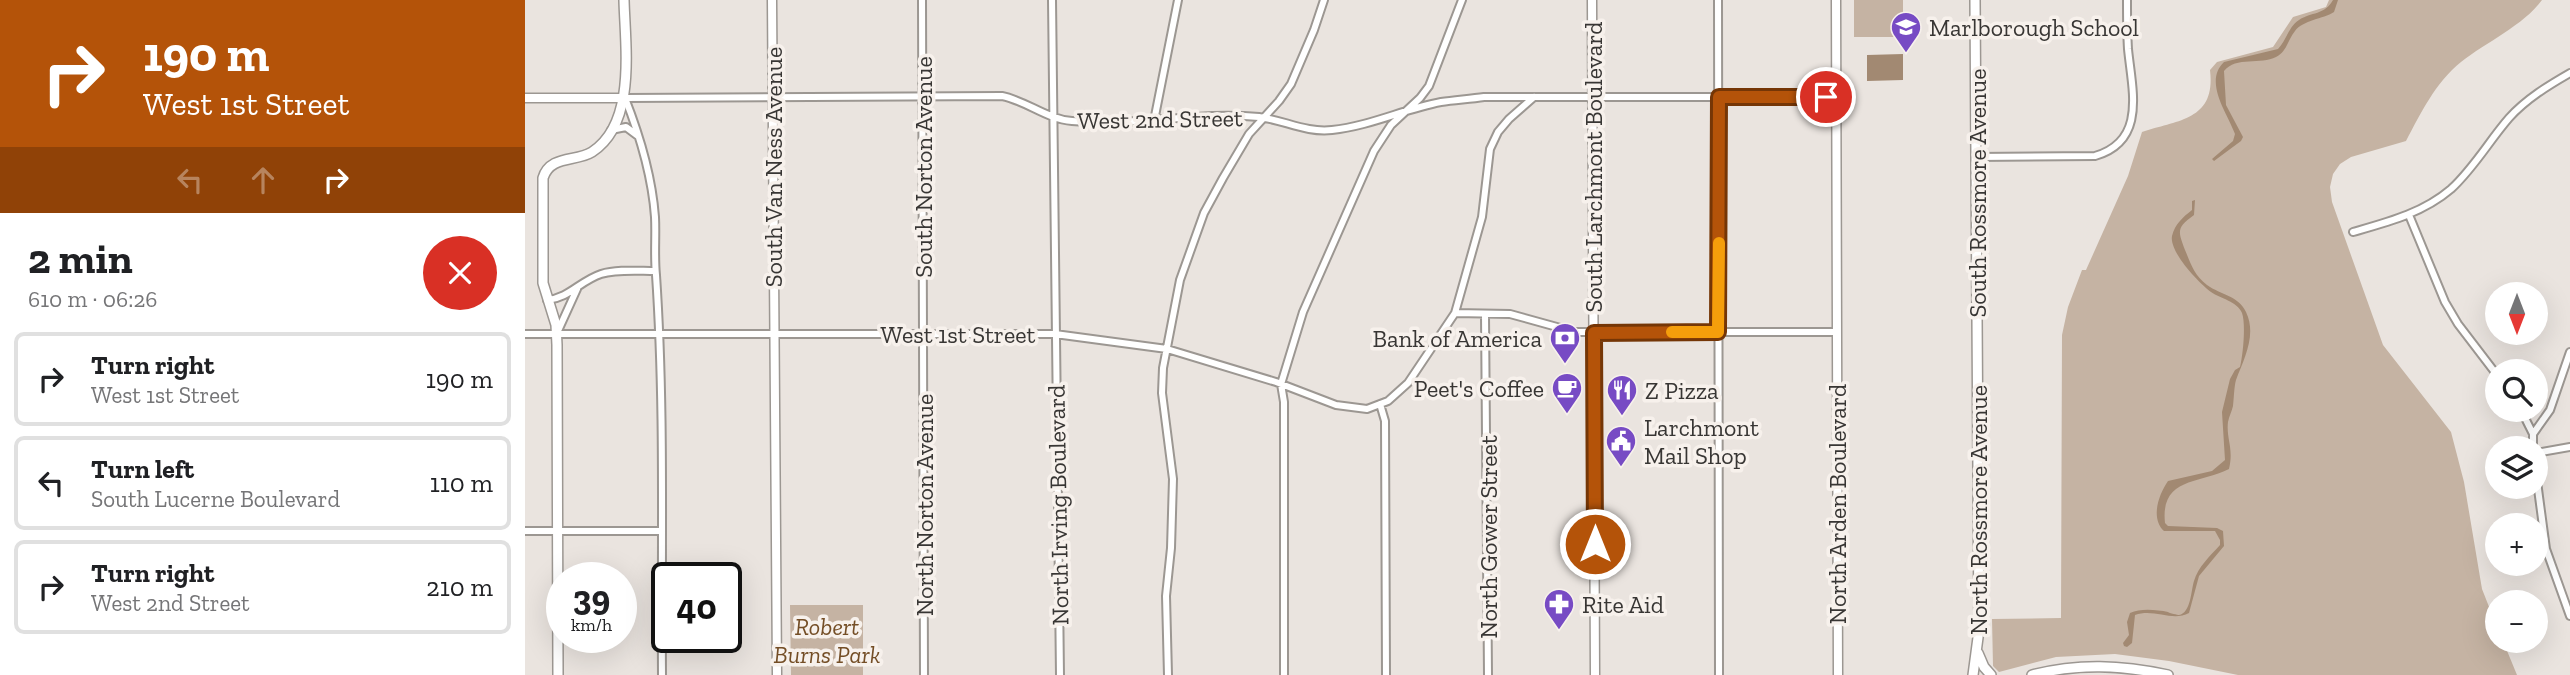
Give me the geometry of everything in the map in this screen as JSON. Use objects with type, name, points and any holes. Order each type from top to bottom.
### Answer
[{"type":"main road","points":[[558,675],[557,335],[543,282],[543,178],[546,170],[556,163],[592,152],[611,130],[625,98],[624,0]]},
{"type":"main road","name":"South Rossmore Avenue","points":[[1975,0],[1978,345]]},
{"type":"main road","name":"North Rossmore Avenue","points":[[1973,675],[1979,606],[1978,345]]},
{"type":"main road","points":[[1977,651],[1991,675]]},
{"type":"main road","points":[[2032,675],[2095,665],[2118,666],[2168,675]]},
{"type":"street","name":"South Van Ness Avenue","points":[[772,0],[777,675]]},
{"type":"street","name":"South Norton Avenue","points":[[922,0],[923,334]]},
{"type":"street","name":"North Irving Boulevard","points":[[1052,0],[1060,675]]},
{"type":"street","points":[[1154,121],[1178,0]]},
{"type":"street","points":[[1168,675],[1166,596],[1171,548],[1173,479],[1162,393],[1180,280],[1199,224],[1249,134],[1291,84],[1324,0]]},
{"type":"street","points":[[1284,675],[1284,402],[1281,384],[1303,312],[1374,151],[1391,125],[1429,86],[1462,0]]},
{"type":"street","name":"South Larchmont Boulevard","points":[[1593,0],[1595,675]]},
{"type":"street","points":[[1718,0],[1719,675]]},
{"type":"street","name":"North Arden Boulevard","points":[[1836,0],[1837,675]]},
{"type":"street","points":[[1976,157],[2086,157],[2104,153],[2119,144],[2129,129],[2133,105],[2127,0]]},
{"type":"street","points":[[2353,232],[2409,215],[2449,190],[2467,173],[2512,115],[2527,101],[2570,73]]},
{"type":"street","name":"West 2nd Street","points":[[525,98],[1002,96],[1017,99],[1054,119],[1101,123],[1199,116],[1262,117],[1301,129],[1329,131],[1366,125],[1441,102],[1483,97],[1836,97]]},
{"type":"street","points":[[1386,675],[1385,421],[1380,404],[1399,393],[1417,373],[1455,313],[1482,217],[1490,149],[1509,119],[1534,97]]},
{"type":"street","points":[[625,98],[652,187],[655,217],[655,271],[660,335],[662,675]]},
{"type":"street","points":[[611,130],[625,127],[639,137]]},
{"type":"street","points":[[2409,215],[2445,302],[2485,359]]},
{"type":"street","points":[[547,300],[567,296],[584,282],[608,272],[655,271]]},
{"type":"street","points":[[557,335],[578,287]]},
{"type":"street","points":[[1455,313],[1510,314],[1566,331],[1594,333],[1837,332]]},
{"type":"street","name":"North Gower Street","points":[[1485,315],[1488,675]]},
{"type":"street","name":"West 1st Street","points":[[525,334],[1055,334],[1167,349],[1281,384],[1336,405],[1367,409],[1380,404]]},
{"type":"street","name":"North Norton Avenue","points":[[923,334],[924,675]]},
{"type":"street","points":[[2527,422],[2533,434],[2550,410],[2570,352]]},
{"type":"street","points":[[2548,451],[2570,447]]},
{"type":"street","points":[[2539,499],[2546,549],[2570,616]]},
{"type":"street","points":[[525,531],[661,531]]},
{"type":"green space","points":[[1854,0],[1903,0],[1903,37],[1854,37]]},
{"type":"green space","points":[[2329,0],[2542,0],[2525,18],[2452,70],[2429,99],[2406,141],[2351,157],[2340,164],[2333,174],[2330,187],[2332,202],[2383,345],[2451,432],[2464,482],[2485,597],[2485,653],[2508,653],[2517,675],[2238,675],[2169,661],[2115,654],[2056,657],[1999,672],[1993,666],[1992,619],[2061,618],[2062,335],[2068,307],[2082,270],[2086,270],[2128,176],[2142,132],[2181,120],[2201,108],[2210,87],[2210,70],[2217,62],[2273,47],[2293,17],[2326,7]]},
{"type":"green space","name":"Robert Burns Park","points":[[790,605],[863,605],[863,675],[791,675]]},
{"type":"shaded area","points":[[2333,0],[2338,0],[2334,12],[2299,27],[2280,55],[2235,64],[2224,71],[2226,105],[2243,137],[2214,161],[2212,159],[2233,141],[2235,134],[2216,88],[2218,70],[2224,62],[2278,49],[2296,23],[2304,17],[2318,13]]},
{"type":"shaded area","points":[[1903,54],[1903,80],[1867,81],[1867,55]]},
{"type":"shaded area","points":[[2195,200],[2194,215],[2180,230],[2185,250],[2193,269],[2203,281],[2243,307],[2249,321],[2250,338],[2236,380],[2228,422],[2231,455],[2229,469],[2184,484],[2175,490],[2165,508],[2165,523],[2168,526],[2217,528],[2223,531],[2224,546],[2199,576],[2189,613],[2176,616],[2149,613],[2135,615],[2132,643],[2127,647],[2123,643],[2129,635],[2127,622],[2130,613],[2149,610],[2179,615],[2183,613],[2188,606],[2198,571],[2220,545],[2215,531],[2164,531],[2157,520],[2157,506],[2168,481],[2212,471],[2225,460],[2222,412],[2230,379],[2240,367],[2244,340],[2240,309],[2199,282],[2186,267],[2172,243],[2175,228],[2192,210],[2192,201]]},
{"type":"slow traffic","points":[[1672,332],[1718,332],[1719,243]]},
{"type":"place","name":"Marlborough School","points":[[1906,54]]},
{"type":"place","name":"Bank of America","points":[[1565,365]]},
{"type":"place","name":"Peet's Coffee","points":[[1567,415]]},
{"type":"place","name":"Z Pizza","points":[[1622,417]]},
{"type":"place","name":"Larchmont Mail Shop","points":[[1621,468]]},
{"type":"place","name":"Rite Aid","points":[[1559,631]]},
{"type":"route","points":[[1595,544],[1594,333],[1718,332],[1719,97],[1826,97]]}]
